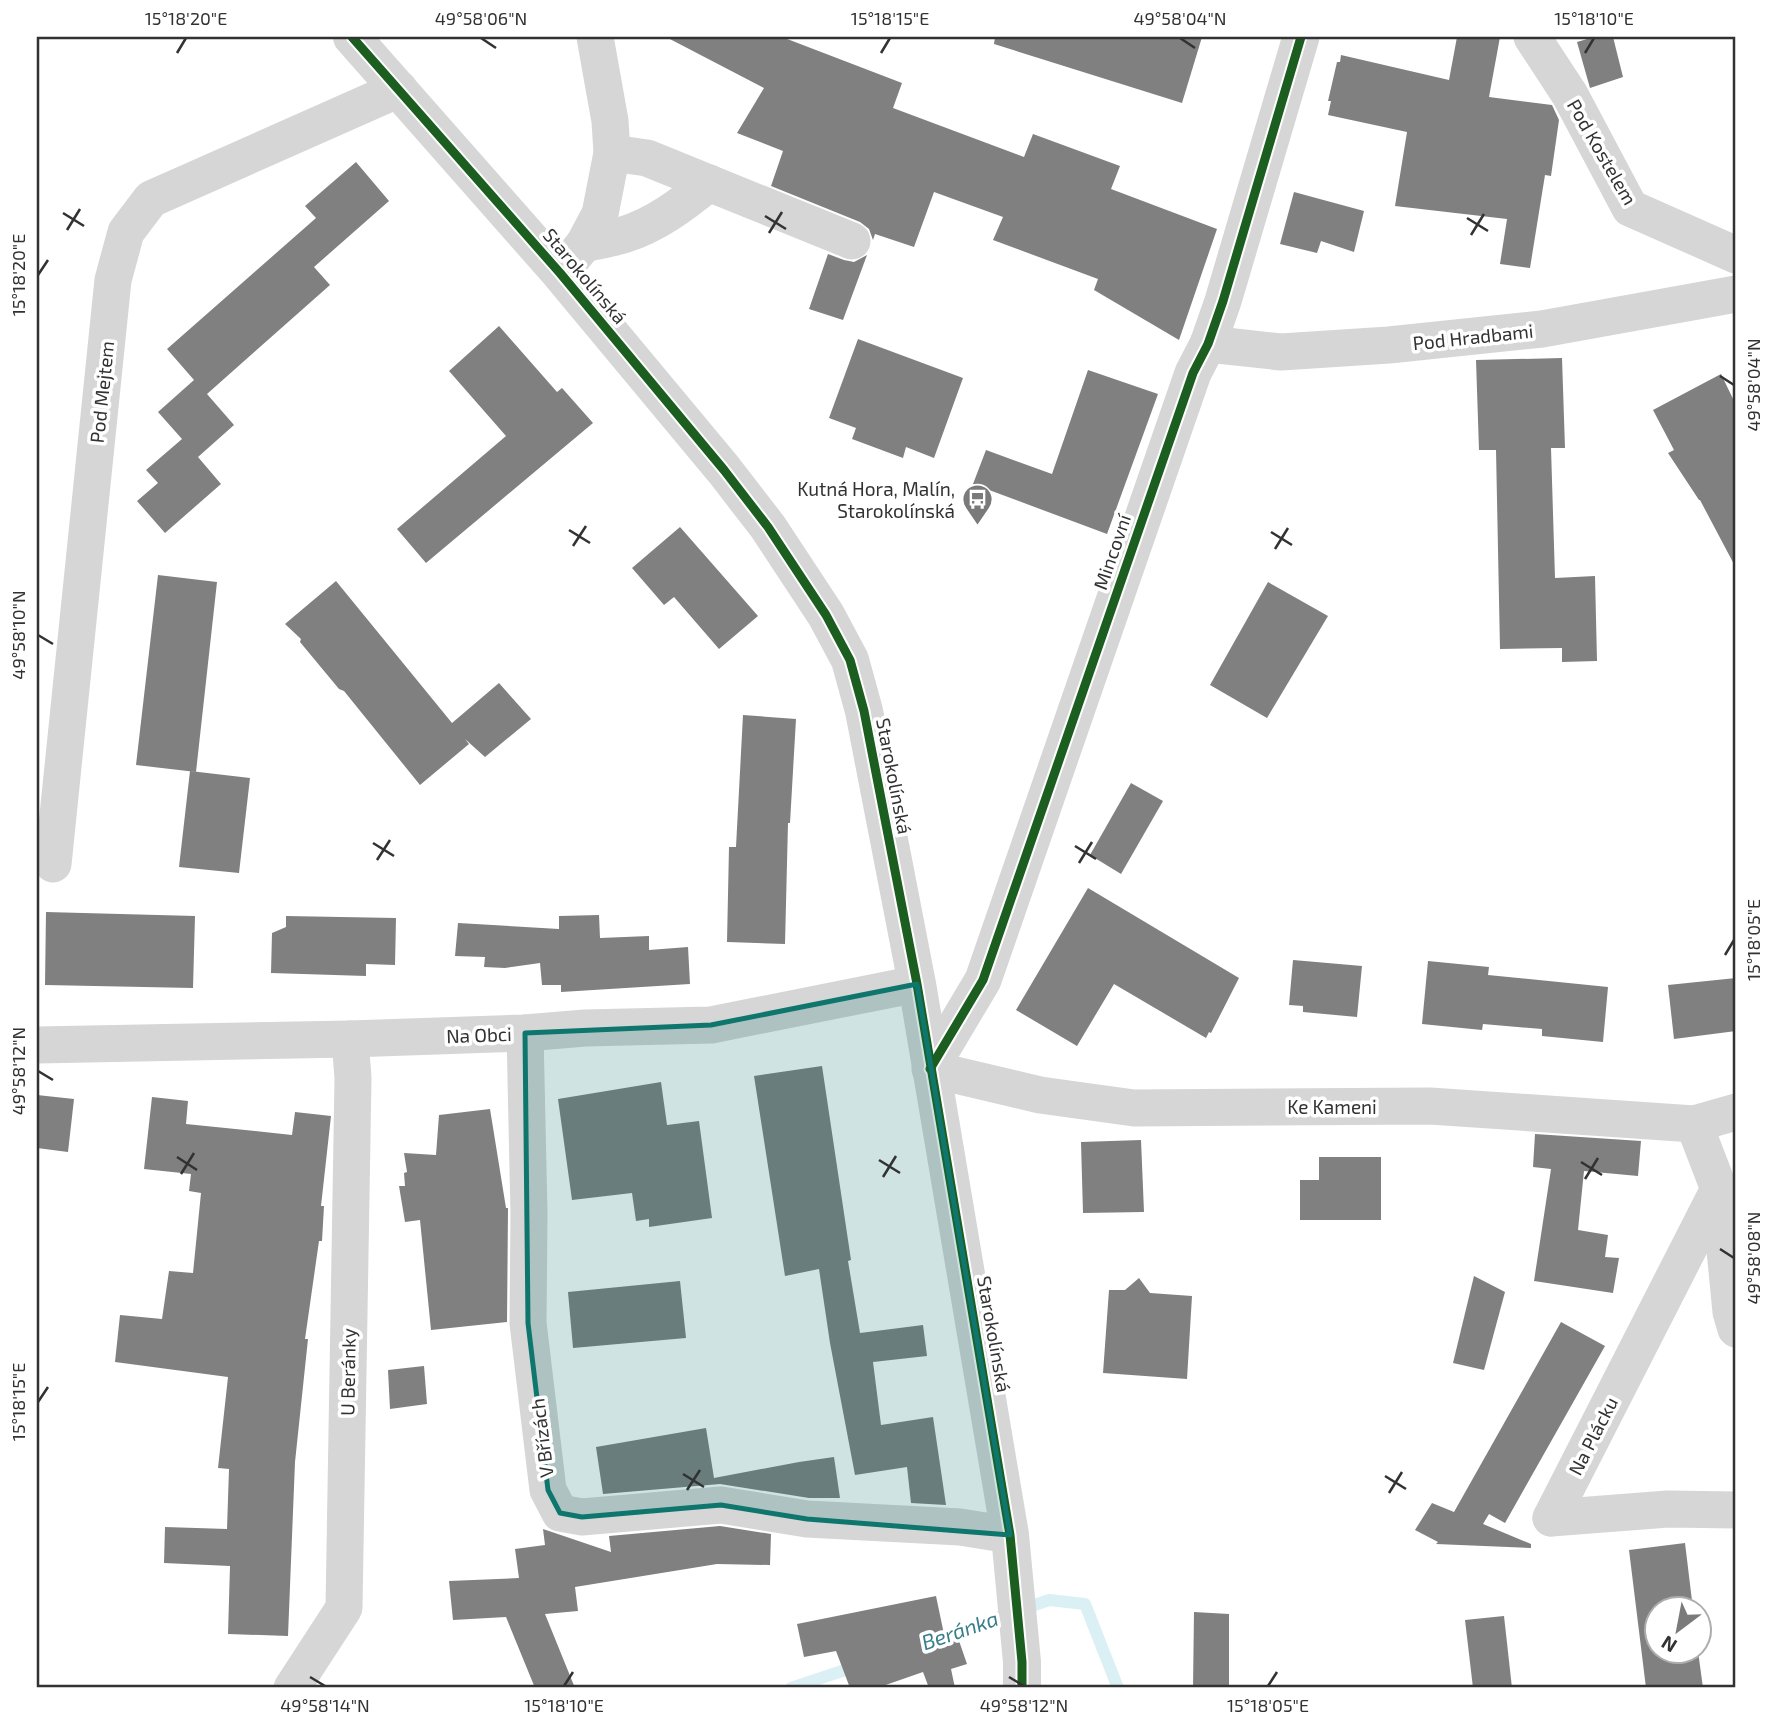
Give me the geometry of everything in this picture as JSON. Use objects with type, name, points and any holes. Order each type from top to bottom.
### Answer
[{"type":"street","name":"Starokolínská","points":[[352,37],[560,273],[724,470],[768,527],[826,615],[850,660],[864,712],[917,984],[1010,1535],[1022,1688]]},
{"type":"street","points":[[560,273],[584,244],[600,214],[612,153],[610,121],[595,37]]},
{"type":"street","name":"Mincovní","points":[[930,1069],[983,980],[1192,373],[1208,344],[1223,301],[1301,37]]},
{"type":"street","name":"Pod Kostelem","points":[[1532,37],[1570,95],[1630,208],[1736,255]]},
{"type":"street","name":"Pod Mejtem","points":[[53,864],[113,280],[125,232],[151,199],[399,89]]},
{"type":"street","points":[[612,153],[647,158],[852,241]]},
{"type":"street","points":[[584,244],[644,227],[676,210],[709,183]]},
{"type":"street","name":"Pod Hradbami","points":[[1208,344],[1281,352],[1389,345],[1542,329],[1736,294]]},
{"type":"street","name":"Na Obci","points":[[37,1045],[350,1040],[585,1028],[711,1025],[917,984]]},
{"type":"street","name":"V Břízách","points":[[525,1033],[528,1323],[548,1490],[560,1513],[582,1517],[721,1505],[807,1519],[960,1527],[1010,1535]]},
{"type":"street","name":"U Beránky","points":[[292,1688],[344,1608],[352,1078],[350,1040]]},
{"type":"street","name":"Ke Kameni","points":[[930,1069],[1040,1095],[1134,1108],[1430,1106],[1695,1124],[1736,1112]]},
{"type":"street","points":[[1695,1124],[1719,1188],[1731,1312],[1736,1329]]},
{"type":"street","name":"Na Plácku","points":[[1719,1188],[1551,1518],[1668,1508],[1736,1510]]},
{"type":"highlighted area","points":[[917,984],[1010,1535],[807,1519],[721,1505],[582,1517],[560,1513],[548,1490],[528,1323],[525,1033],[711,1025]]},
{"type":"building","points":[[666,37],[782,37],[902,83],[893,108],[1024,157],[1033,134],[1120,166],[1111,189],[1217,229],[1179,340],[1094,290],[1098,279],[993,240],[1003,217],[934,192],[914,247],[875,234],[873,240],[869,229],[860,222],[771,186],[783,151],[737,133],[764,88]]},
{"type":"building","points":[[995,37],[1202,37],[1182,103],[994,44]]},
{"type":"building","points":[[1457,37],[1500,37],[1489,97],[1552,105],[1559,120],[1551,176],[1545,175],[1530,268],[1500,264],[1507,219],[1395,206],[1407,132],[1328,115],[1331,101],[1328,101],[1341,55],[1449,80]]},
{"type":"building","points":[[1594,37],[1613,37],[1623,77],[1590,88],[1577,42]]},
{"type":"building","points":[[356,162],[389,201],[314,267],[330,285],[207,394],[234,425],[198,457],[221,484],[165,533],[137,501],[158,483],[146,470],[182,439],[158,412],[194,380],[167,349],[316,218],[305,206]]},
{"type":"building","points":[[1294,192],[1364,211],[1354,252],[1321,241],[1317,253],[1280,244]]},
{"type":"building","points":[[828,254],[854,262],[867,255],[843,320],[809,309]]},
{"type":"building","points":[[499,326],[557,392],[562,388],[593,423],[426,563],[397,529],[506,436],[449,371]]},
{"type":"building","points":[[858,339],[963,378],[934,458],[906,447],[903,458],[852,439],[856,428],[829,418]]},
{"type":"building","points":[[1562,358],[1565,448],[1551,448],[1555,578],[1595,576],[1597,661],[1562,662],[1562,648],[1500,649],[1496,450],[1479,450],[1476,360]]},
{"type":"building","points":[[1088,370],[1158,394],[1107,534],[973,484],[986,450],[1052,474]]},
{"type":"building","points":[[1721,374],[1736,405],[1736,568],[1700,500],[1668,453],[1674,450],[1653,410]]},
{"type":"building","points":[[680,527],[758,616],[719,649],[674,597],[664,605],[632,568]]},
{"type":"building","points":[[158,575],[217,582],[196,772],[136,765]]},
{"type":"building","points":[[336,581],[452,723],[499,683],[531,719],[485,757],[465,739],[469,744],[420,785],[344,691],[339,689],[300,642],[301,639],[285,624]]},
{"type":"building","points":[[1268,582],[1328,616],[1267,718],[1210,685]]},
{"type":"building","points":[[743,715],[796,719],[788,823],[785,944],[727,942],[729,847],[736,847]]},
{"type":"building","points":[[190,771],[250,778],[239,873],[179,867]]},
{"type":"building","points":[[1131,783],[1163,801],[1121,874],[1090,855]]},
{"type":"building","points":[[1088,888],[1239,978],[1206,1038],[1114,984],[1077,1046],[1016,1010]]},
{"type":"building","points":[[46,912],[195,916],[193,988],[45,985]]},
{"type":"building","points":[[599,915],[600,938],[649,936],[649,950],[688,947],[690,984],[561,992],[561,985],[542,985],[540,963],[505,968],[484,967],[485,957],[455,956],[458,923],[559,929],[559,916]]},
{"type":"building","points":[[286,916],[396,918],[395,965],[366,964],[366,976],[271,973],[272,933],[286,927]]},
{"type":"building","points":[[1293,960],[1362,966],[1357,1017],[1303,1012],[1303,1006],[1289,1005]]},
{"type":"building","points":[[1428,961],[1489,967],[1488,975],[1608,987],[1603,1042],[1542,1036],[1542,1029],[1483,1024],[1482,1030],[1422,1024]]},
{"type":"building","points":[[1736,978],[1736,1031],[1674,1039],[1668,985]]},
{"type":"building","points":[[822,1066],[860,1333],[923,1325],[927,1356],[873,1362],[881,1425],[933,1417],[946,1505],[911,1503],[907,1467],[855,1475],[819,1269],[785,1276],[754,1076]]},
{"type":"building","points":[[661,1082],[667,1125],[699,1121],[712,1218],[649,1227],[649,1219],[636,1221],[632,1193],[572,1200],[558,1099]]},
{"type":"building","points":[[37,1095],[74,1099],[68,1152],[37,1148]]},
{"type":"building","points":[[152,1097],[188,1101],[186,1124],[292,1135],[295,1112],[331,1116],[321,1206],[324,1206],[322,1241],[319,1241],[305,1339],[308,1339],[295,1462],[288,1636],[228,1634],[230,1566],[164,1563],[165,1527],[227,1529],[229,1469],[218,1468],[228,1377],[115,1362],[120,1315],[162,1319],[169,1271],[193,1273],[201,1193],[189,1191],[191,1174],[144,1169]]},
{"type":"building","points":[[490,1109],[508,1208],[507,1322],[431,1330],[420,1220],[405,1222],[399,1186],[405,1186],[404,1173],[407,1172],[404,1153],[436,1155],[439,1115]]},
{"type":"building","points":[[1535,1134],[1641,1141],[1638,1176],[1584,1171],[1578,1230],[1608,1235],[1605,1257],[1619,1258],[1613,1293],[1534,1281],[1551,1169],[1533,1167]]},
{"type":"building","points":[[1141,1140],[1144,1212],[1083,1213],[1081,1142]]},
{"type":"building","points":[[1319,1157],[1381,1157],[1381,1220],[1300,1220],[1300,1180],[1319,1180]]},
{"type":"building","points":[[1474,1276],[1505,1292],[1484,1370],[1453,1363]]},
{"type":"building","points":[[1139,1278],[1150,1293],[1192,1296],[1187,1379],[1103,1373],[1109,1290],[1125,1290]]},
{"type":"building","points":[[680,1281],[686,1338],[573,1348],[568,1292]]},
{"type":"building","points":[[1561,1322],[1605,1346],[1505,1523],[1489,1514],[1483,1524],[1531,1544],[1531,1548],[1436,1544],[1438,1542],[1415,1530],[1432,1503],[1454,1512]]},
{"type":"building","points":[[424,1366],[427,1404],[390,1409],[388,1370]]},
{"type":"building","points":[[706,1428],[714,1478],[834,1457],[840,1498],[809,1498],[720,1484],[603,1494],[596,1447]]},
{"type":"building","points":[[720,1526],[771,1534],[770,1565],[717,1564],[575,1587],[578,1611],[545,1614],[575,1688],[535,1688],[506,1617],[453,1620],[449,1581],[519,1578],[515,1549],[545,1545],[543,1529],[611,1552],[609,1536]]},
{"type":"building","points":[[1685,1543],[1691,1596],[1644,1596],[1644,1666],[1700,1666],[1703,1688],[1646,1688],[1629,1550]]},
{"type":"building","points":[[936,1596],[945,1639],[957,1635],[967,1664],[951,1669],[955,1688],[929,1688],[923,1672],[877,1688],[850,1688],[836,1651],[804,1657],[797,1624]]},
{"type":"building","points":[[1194,1612],[1229,1614],[1229,1688],[1193,1688]]},
{"type":"building","points":[[1504,1616],[1512,1688],[1473,1688],[1465,1620]]},
{"type":"waterway","name":"Beránka","points":[[930,1641],[1049,1600],[1085,1604],[1118,1688]]},
{"type":"waterway","name":"Beránka","points":[[791,1688],[857,1666]]},
{"type":"cycle path","points":[[352,37],[560,273],[724,470],[768,527],[826,615],[850,660],[864,711],[917,984],[1010,1535],[1022,1688]]},
{"type":"cycle path","points":[[930,1069],[983,980],[1193,373],[1208,344],[1223,301],[1301,37]]},
{"type":"place","name":"Kutná Hora, Malín, Starokolínská","points":[[978,527]]}]
